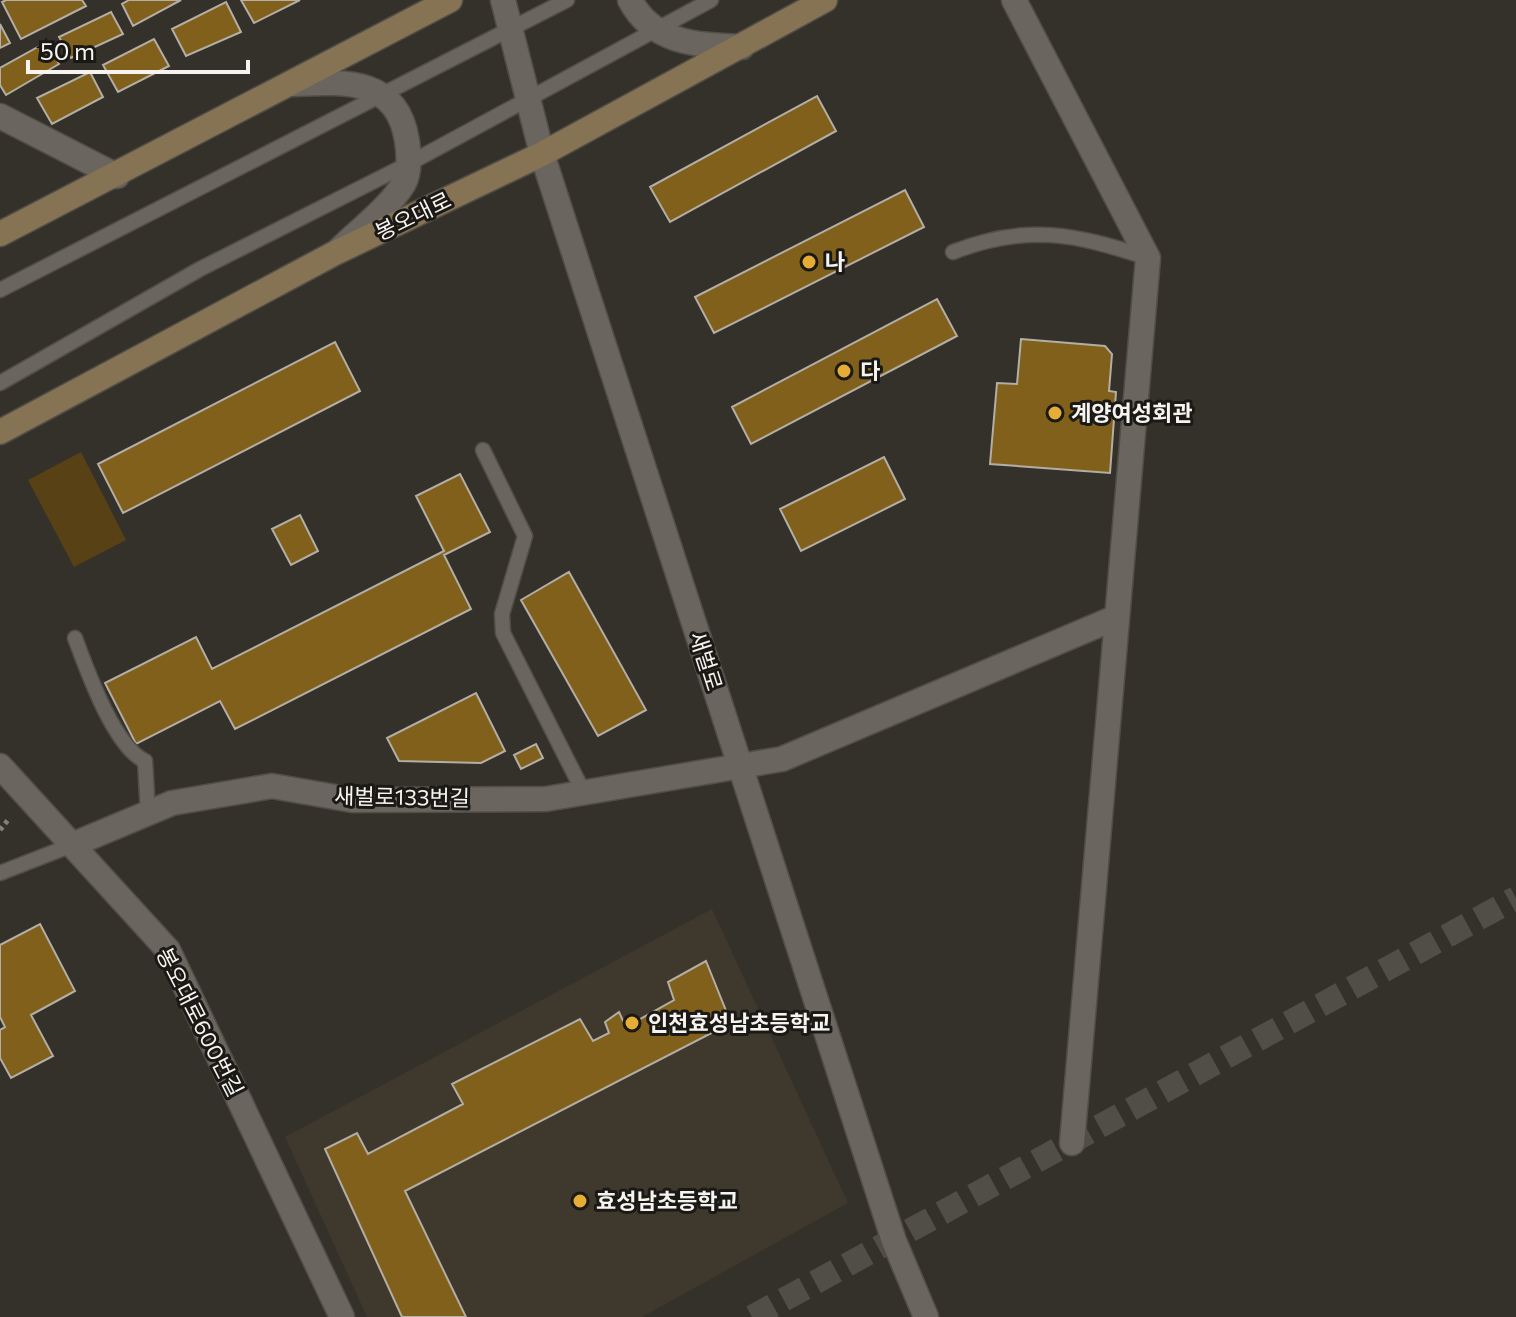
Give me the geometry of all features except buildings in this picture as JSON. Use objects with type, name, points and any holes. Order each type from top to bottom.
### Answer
[{"type":"main road","points":[[0,234],[117,176],[450,0]]},
{"type":"main road","name":"봉오대로","points":[[0,432],[335,253],[542,154],[825,0]]},
{"type":"street","name":"새벌로","points":[[503,0],[525,100],[542,154],[894,1241],[926,1317]]},
{"type":"street","points":[[630,0],[637,15],[654,30],[689,43],[742,47]]},
{"type":"street","points":[[1014,0],[1148,258],[1072,1143]]},
{"type":"street","points":[[291,84],[346,82],[382,96],[395,107],[404,124],[408,164],[405,181],[335,253]]},
{"type":"street","points":[[0,116],[117,176]]},
{"type":"street","name":"새벌로133번길","points":[[72,845],[172,803],[272,786],[352,800],[546,799],[741,768],[782,759],[1117,617]]},
{"type":"street","name":"봉오대로600번길","points":[[0,766],[168,950],[342,1317]]},
{"type":"lane","points":[[0,290],[567,0]]},
{"type":"lane","points":[[0,383],[200,269],[408,164],[711,0]]},
{"type":"lane","points":[[953,252],[980,241],[1029,233],[1063,234],[1148,258]]},
{"type":"lane","points":[[483,450],[525,536],[502,614],[503,633],[584,793]]},
{"type":"lane","points":[[75,638],[121,739],[136,757],[145,761],[148,813]]},
{"type":"lane","points":[[0,873],[72,845]]},
{"type":"path","points":[[0,830],[8,820]]},
{"type":"shaded area","points":[[81,452],[126,540],[74,567],[28,480]]},
{"type":"shaded area","name":"인천효성남초등학교","points":[[712,909],[848,1203],[642,1317],[367,1317],[285,1137]]},
{"type":"tunnel","points":[[752,1317],[1516,898]]},
{"type":"place","name":"나","points":[[809,262]]},
{"type":"place","name":"다","points":[[844,371]]},
{"type":"place","name":"계양여성회관","points":[[1055,413]]},
{"type":"place","name":"인천효성남초등학교","points":[[632,1023]]},
{"type":"place","name":"효성남초등학교","points":[[580,1201]]}]
